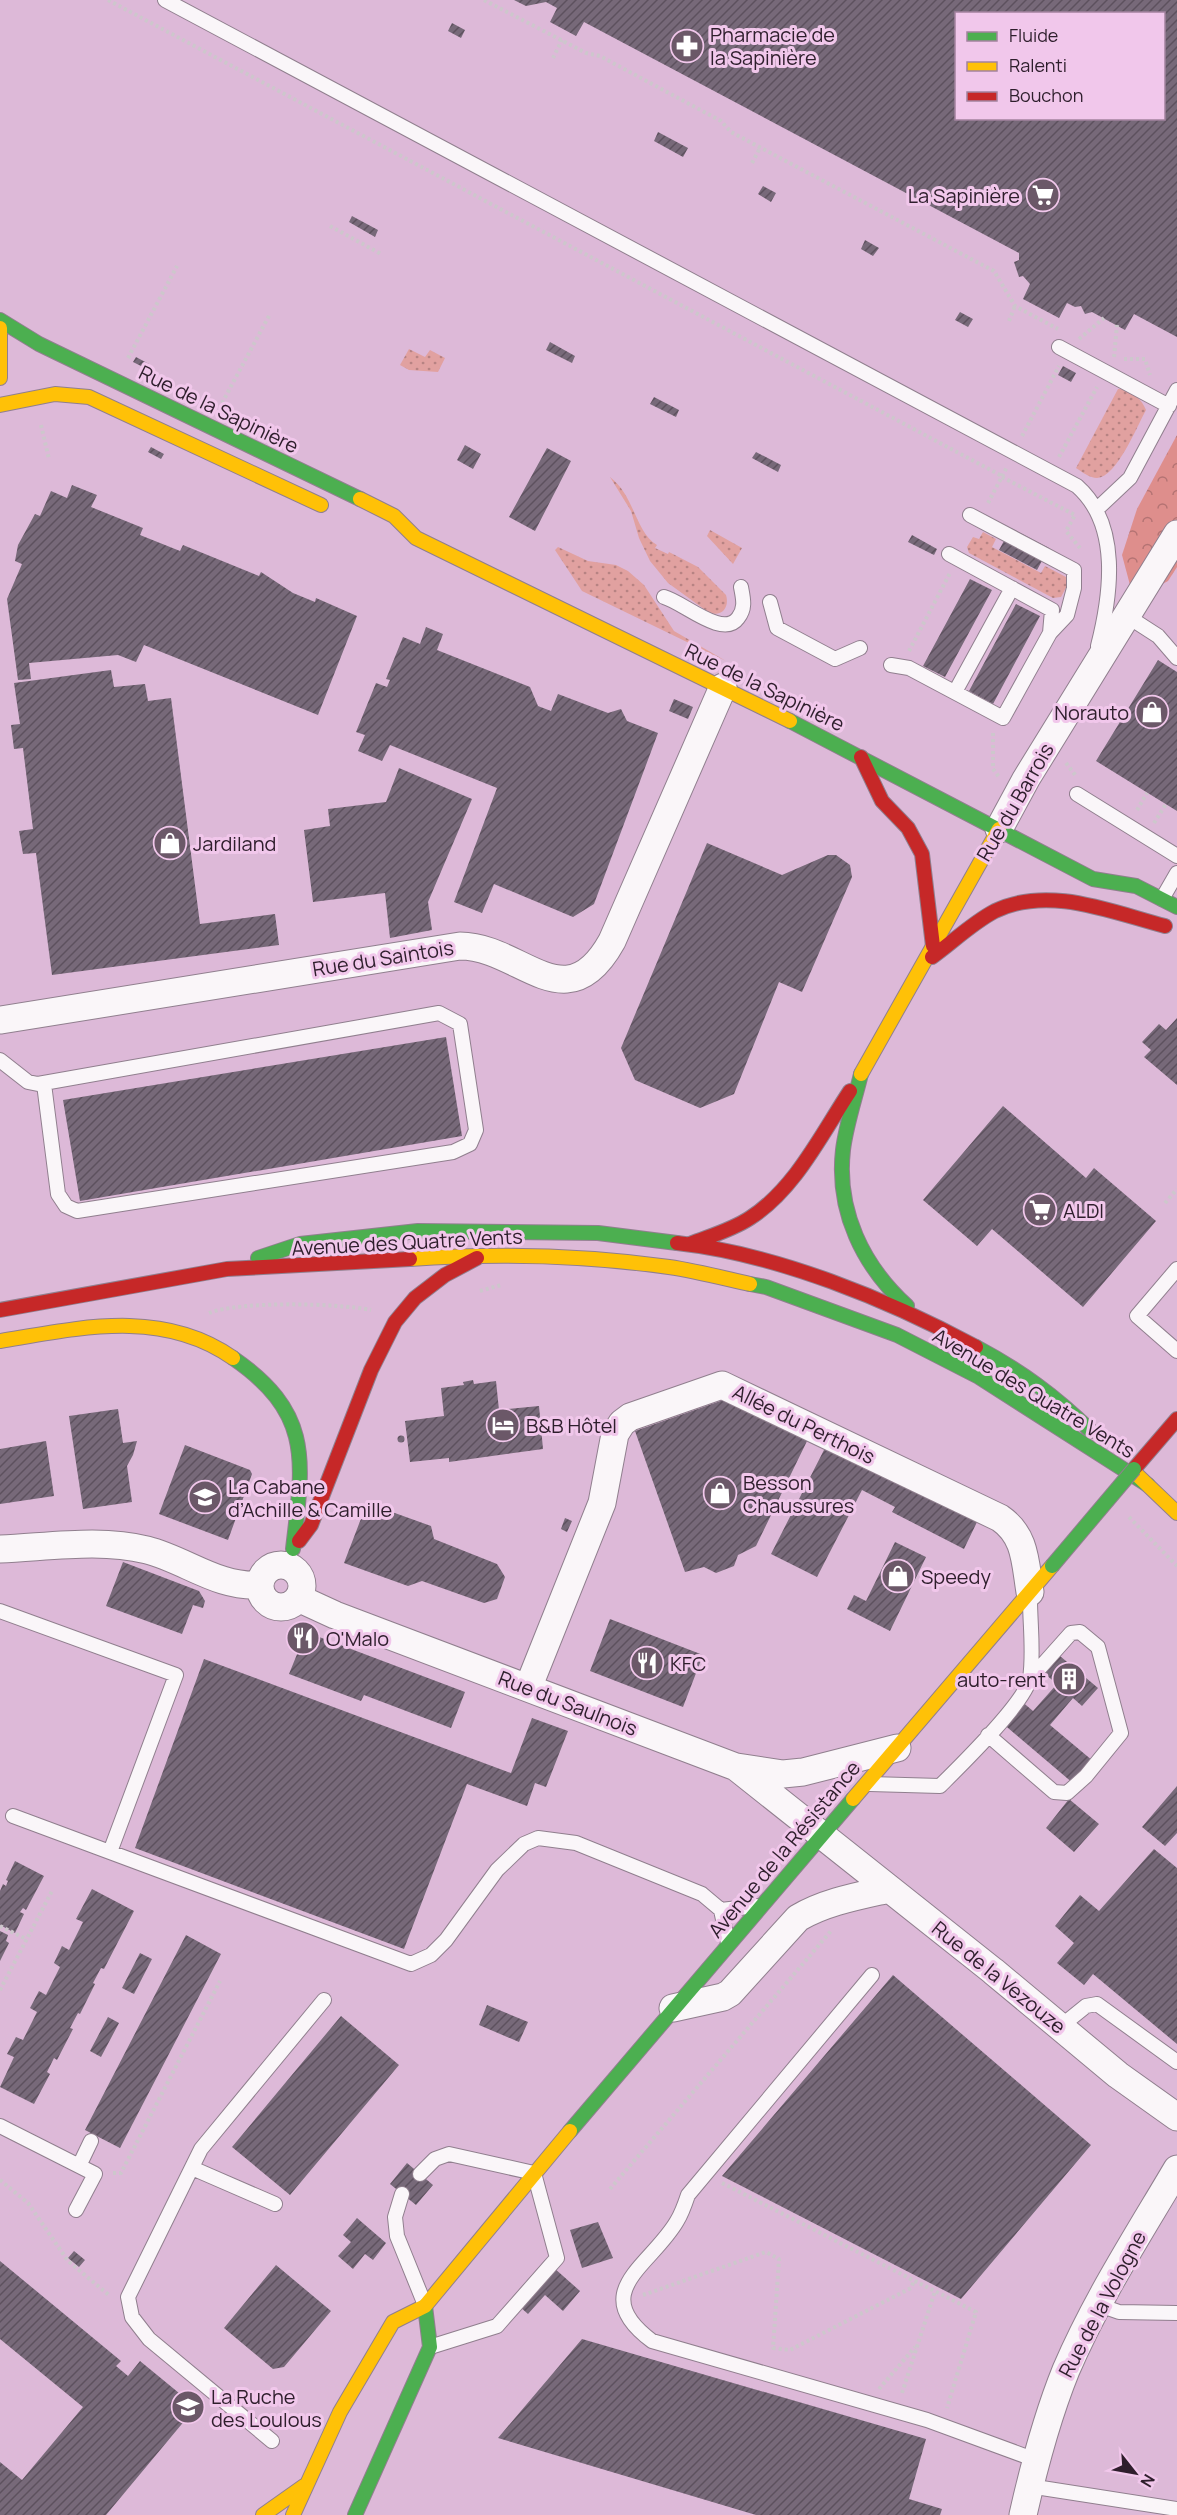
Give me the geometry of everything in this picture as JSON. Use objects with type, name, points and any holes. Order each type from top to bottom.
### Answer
[{"type":"main road","name":"Rue de la Sapinière","points":[[0,320],[39,344],[394,516],[416,538],[723,687],[861,757],[1093,879],[1113,900],[1171,930]]},
{"type":"main road","points":[[0,328],[2,352],[0,378]]},
{"type":"main road","points":[[0,405],[55,393],[89,398],[332,510]]},
{"type":"main road","name":"Rue de la Sapinière","points":[[394,536],[416,538]]},
{"type":"main road","points":[[861,757],[882,801],[908,828],[922,854],[927,875],[933,946]]},
{"type":"main road","name":"Rue du Barrois","points":[[861,1074],[999,829]]},
{"type":"main road","name":"Rue de la Sapinière","points":[[1093,879],[1136,886],[1177,907]]},
{"type":"main road","points":[[923,964],[988,915],[1010,905],[1034,900],[1082,906],[1171,930]]},
{"type":"main road","points":[[690,1244],[748,1219],[767,1206],[787,1182],[861,1074]]},
{"type":"main road","points":[[861,1074],[843,1151],[847,1206],[861,1249],[871,1268],[885,1286],[926,1320]]},
{"type":"main road","name":"Avenue des Quatre Vents","points":[[0,1310],[227,1269],[300,1244],[418,1231],[575,1232],[690,1244],[807,1274],[926,1320],[1006,1363],[1056,1397],[1177,1513]]},
{"type":"main road","points":[[290,1557],[311,1525],[371,1370],[395,1322],[415,1298],[430,1286],[483,1254]]},
{"type":"main road","name":"Avenue des Quatre Vents","points":[[227,1269],[304,1267],[483,1254],[591,1258],[671,1267],[766,1287],[837,1311],[897,1335],[979,1377],[1148,1485]]},
{"type":"main road","points":[[0,1341],[112,1324],[136,1325],[166,1330],[237,1358],[262,1378],[278,1397],[291,1421],[299,1445],[301,1467],[290,1557]]},
{"type":"main road","name":"Avenue de la Résistance","points":[[293,2515],[304,2486],[340,2412],[393,2322],[425,2306],[534,2173],[1174,1423]]},
{"type":"main road","points":[[355,2515],[430,2347],[425,2306]]},
{"type":"main road","points":[[263,2515],[304,2486]]},
{"type":"street","name":"Rue du Barrois","points":[[999,829],[1177,534]]},
{"type":"street","name":"Rue du Saintois","points":[[0,1025],[460,946],[483,948],[546,976],[564,979],[581,977],[601,961],[612,941],[723,687]]},
{"type":"street","name":"Allée du Perthois","points":[[528,1688],[602,1503],[615,1434],[622,1423],[630,1417],[722,1385],[731,1387],[1000,1518],[1011,1526],[1022,1540],[1030,1592]]},
{"type":"street","points":[[0,1549],[116,1544],[149,1550],[232,1584],[260,1585]]},
{"type":"street","points":[[290,1557],[302,1580],[298,1598],[284,1607],[273,1605],[263,1597],[260,1585],[269,1569],[290,1557]]},
{"type":"street","name":"Rue du Saulnois","points":[[298,1598],[736,1767],[822,1835]]},
{"type":"street","points":[[736,1767],[783,1774],[803,1772],[897,1748]]},
{"type":"street","name":"Rue de la Vezouze","points":[[822,1835],[1118,2075],[1177,2117]]},
{"type":"street","points":[[674,2008],[723,1997],[730,1993],[798,1918],[806,1913],[843,1900],[889,1889]]},
{"type":"street","name":"Rue de la Vologne","points":[[1023,2515],[1036,2460],[1066,2370],[1099,2305],[1177,2169]]},
{"type":"lane","points":[[165,0],[1077,486],[1097,509],[1105,532],[1108,575],[1106,614],[1091,675]]},
{"type":"lane","points":[[1063,349],[1169,406]]},
{"type":"lane","points":[[1097,509],[1130,478],[1177,390]]},
{"type":"lane","points":[[896,666],[955,692],[1003,718],[1050,633],[1067,615],[1074,588],[1074,570],[974,518]]},
{"type":"lane","points":[[954,557],[1052,610],[1050,633]]},
{"type":"lane","points":[[664,597],[676,600],[719,625],[729,625],[737,620],[742,611],[744,600],[741,587]]},
{"type":"lane","points":[[955,692],[1012,588]]},
{"type":"lane","points":[[770,602],[777,628],[835,659],[860,648]]},
{"type":"lane","points":[[1127,616],[1158,636],[1177,658]]},
{"type":"lane","points":[[1077,794],[1177,856]]},
{"type":"lane","points":[[1162,899],[1177,873]]},
{"type":"lane","points":[[0,1060],[28,1082],[44,1084],[439,1013],[460,1024],[476,1130],[470,1144],[453,1152],[77,1212],[66,1206],[58,1194],[44,1084]]},
{"type":"lane","points":[[1177,1269],[1137,1316],[1177,1351]]},
{"type":"lane","points":[[1030,1592],[1030,1679]]},
{"type":"lane","points":[[0,1611],[176,1675],[111,1852]]},
{"type":"lane","points":[[865,1784],[940,1786],[988,1735],[1022,1695],[1030,1679],[1071,1633],[1080,1632],[1098,1647],[1122,1733],[1086,1776],[1067,1793],[1054,1792],[988,1735]]},
{"type":"lane","points":[[13,1816],[411,1964],[430,1955],[447,1940],[497,1870],[524,1844],[538,1838],[576,1844],[702,1894],[721,1910],[728,1945]]},
{"type":"lane","points":[[721,1910],[761,1906]]},
{"type":"lane","points":[[872,1975],[688,2195],[677,2222],[628,2280],[623,2304],[626,2318],[652,2341],[942,2426],[1036,2460]]},
{"type":"lane","points":[[272,2441],[149,2339],[138,2326],[128,2307],[128,2296],[201,2149],[324,2000]]},
{"type":"lane","points":[[1060,2027],[1086,2006],[1097,2004],[1120,2018],[1177,2062]]},
{"type":"lane","points":[[0,2126],[94,2174],[76,2210]]},
{"type":"lane","points":[[79,2166],[91,2141]]},
{"type":"lane","points":[[420,2174],[435,2159],[449,2154],[534,2173],[557,2258],[497,2326],[430,2347]]},
{"type":"lane","points":[[192,2168],[275,2204]]},
{"type":"lane","points":[[402,2194],[395,2217],[397,2236],[425,2306]]},
{"type":"lane","points":[[1099,2305],[1119,2312],[1177,2313]]},
{"type":"lane","points":[[1029,2486],[1177,2509]]},
{"type":"path","points":[[108,0],[1075,515],[1066,531],[1080,548]]},
{"type":"path","points":[[484,0],[586,53],[600,56],[721,121],[730,132],[994,271],[1015,306],[1060,330]]},
{"type":"path","points":[[553,58],[562,40]]},
{"type":"path","points":[[752,163],[760,148]]},
{"type":"path","points":[[330,226],[381,254]]},
{"type":"path","points":[[125,365],[177,266]]},
{"type":"path","points":[[1009,321],[1015,306]]},
{"type":"path","points":[[214,410],[222,404],[270,314]]},
{"type":"path","points":[[974,518],[1002,476],[1063,349],[1078,340],[1104,318]]},
{"type":"path","points":[[1114,359],[1117,325]]},
{"type":"path","points":[[1069,335],[1087,345]]},
{"type":"path","points":[[1105,354],[1114,359],[1145,359],[1151,376],[1160,380]]},
{"type":"path","points":[[1052,471],[1099,383],[1112,375]]},
{"type":"path","points":[[45,442],[49,459]]},
{"type":"path","points":[[896,666],[954,557]]},
{"type":"path","points":[[992,752],[993,769],[1000,778]]},
{"type":"path","points":[[1133,815],[1147,793]]},
{"type":"path","points":[[1165,1203],[1177,1189]]},
{"type":"path","points":[[0,1990],[53,1889]]},
{"type":"path","points":[[0,1926],[26,1940]]},
{"type":"path","points":[[610,2189],[834,1927]]},
{"type":"path","points":[[94,2174],[121,2173],[220,1981]]},
{"type":"path","points":[[706,2174],[976,2312],[942,2426]]},
{"type":"path","points":[[0,2180],[28,2203],[68,2261],[114,2300],[128,2307]]},
{"type":"path","points":[[623,2304],[766,2252],[779,2259],[773,2348],[790,2350],[911,2288],[914,2280]]},
{"type":"path","points":[[896,2412],[935,2291]]},
{"type":"path","points":[[866,2403],[918,2344]]},
{"type":"shaded area","points":[[0,0],[1177,0],[1177,2515],[0,2515]]},
{"type":"shaded area","points":[[409,349],[425,357],[430,350],[445,358],[438,372],[409,370],[400,365]]},
{"type":"shaded area","points":[[1118,389],[1135,395],[1146,410],[1126,450],[1112,469],[1097,478],[1086,475],[1076,468]]},
{"type":"shaded area","points":[[610,477],[625,494],[644,532],[657,545],[655,548],[668,554],[669,552],[698,567],[726,595],[727,604],[723,611],[717,614],[708,612],[668,583],[650,561],[639,538],[631,511]]},
{"type":"shaded area","points":[[710,530],[742,548],[733,564],[707,536]]},
{"type":"shaded area","points":[[983,532],[996,539],[992,547],[1041,573],[1045,566],[1066,577],[1068,584],[1061,597],[1053,598],[969,553],[967,547],[973,537],[979,539]]},
{"type":"shaded area","points":[[558,547],[588,561],[616,565],[628,571],[644,585],[674,631],[726,661],[582,591],[555,550]]},
{"type":"green space","points":[[1177,435],[1177,567],[1168,581],[1149,591],[1130,585],[1122,555],[1137,509]]},
{"type":"building","name":"La Sapinière","points":[[514,0],[1177,0],[1177,337],[1134,314],[1125,330],[1092,312],[1085,314],[1081,306],[1075,307],[1067,303],[1059,318],[1023,299],[1030,284],[1023,276],[1019,277],[1014,262],[1019,260],[1019,253],[584,22],[576,36],[550,22],[557,8],[546,2],[526,6]]},
{"type":"building","points":[[452,23],[465,30],[461,38],[448,31]]},
{"type":"building","points":[[658,132],[688,148],[683,157],[654,141]]},
{"type":"building","points":[[763,186],[776,193],[771,202],[758,194]]},
{"type":"building","points":[[352,216],[378,230],[375,237],[349,222]]},
{"type":"building","points":[[865,240],[879,248],[873,256],[861,249]]},
{"type":"building","points":[[960,312],[973,319],[968,327],[955,320]]},
{"type":"building","points":[[550,342],[575,356],[572,363],[546,350]]},
{"type":"building","points":[[136,357],[149,364],[147,369],[133,362]]},
{"type":"building","points":[[1063,366],[1076,373],[1071,382],[1058,375]]},
{"type":"building","points":[[654,397],[679,410],[676,417],[650,404]]},
{"type":"building","points":[[465,445],[481,454],[473,469],[457,460]]},
{"type":"building","points":[[151,447],[164,454],[161,459],[148,452]]},
{"type":"building","points":[[547,448],[571,461],[535,531],[509,517]]},
{"type":"building","points":[[756,452],[781,465],[778,472],[752,458]]},
{"type":"building","points":[[72,485],[97,495],[91,507],[143,528],[140,535],[180,551],[183,545],[259,576],[261,572],[293,593],[315,602],[316,598],[357,616],[318,715],[144,645],[136,662],[118,655],[29,663],[31,679],[18,680],[7,599],[22,564],[15,561],[18,545],[35,514],[40,516],[51,491],[67,498]]},
{"type":"building","points":[[1011,528],[1049,548],[1037,570],[999,550]]},
{"type":"building","points":[[912,535],[937,549],[934,555],[908,542]]},
{"type":"building","points":[[970,579],[992,590],[945,677],[923,666]]},
{"type":"building","points":[[1016,604],[1040,616],[993,704],[969,691]]},
{"type":"building","points":[[426,627],[443,634],[437,650],[530,687],[538,706],[551,711],[558,694],[608,713],[621,709],[627,721],[658,733],[594,904],[573,917],[494,884],[482,913],[454,902],[497,788],[390,745],[382,761],[358,751],[365,735],[356,732],[376,683],[387,687],[390,680],[386,679],[403,637],[420,644]]},
{"type":"building","name":"Norauto","points":[[1158,660],[1177,672],[1177,811],[1096,761]]},
{"type":"building","points":[[111,670],[114,687],[145,684],[148,701],[171,698],[200,924],[275,914],[279,945],[52,975],[36,853],[23,854],[19,831],[33,829],[23,748],[14,749],[11,725],[20,724],[14,683]]},
{"type":"building","points":[[674,699],[693,707],[688,719],[669,711]]},
{"type":"building","points":[[399,768],[472,799],[428,902],[432,930],[390,938],[385,893],[313,902],[304,830],[330,826],[328,809],[386,802]]},
{"type":"building","points":[[707,843],[782,875],[828,855],[836,855],[850,865],[852,877],[802,992],[779,982],[734,1094],[700,1108],[635,1080],[621,1048]]},
{"type":"building","points":[[1177,1018],[1177,1085],[1144,1057],[1151,1050],[1142,1042],[1159,1024],[1166,1030]]},
{"type":"building","points":[[446,1037],[462,1136],[80,1201],[63,1100]]},
{"type":"building","name":"ALDI","points":[[1003,1106],[1086,1178],[1094,1168],[1156,1221],[1083,1307],[992,1229],[977,1246],[923,1200]]},
{"type":"building","points":[[473,1380],[474,1384],[496,1381],[499,1410],[539,1406],[543,1449],[449,1462],[449,1458],[410,1462],[405,1421],[444,1416],[441,1388],[464,1385],[463,1382]]},
{"type":"building","name":"Besson Chaussures","points":[[726,1399],[808,1439],[756,1546],[738,1555],[734,1566],[716,1573],[704,1567],[685,1572],[635,1431]]},
{"type":"building","points":[[118,1409],[123,1443],[137,1441],[127,1466],[132,1502],[83,1509],[69,1416]]},
{"type":"building","points":[[546,1421],[550,1425],[546,1429],[542,1425]]},
{"type":"building","points":[[401,1435],[405,1439],[401,1443],[397,1439]]},
{"type":"building","points":[[46,1441],[54,1496],[0,1504],[0,1449]]},
{"type":"building","name":"La Cabane d’Achille & Camille","points":[[185,1445],[250,1470],[252,1474],[228,1540],[159,1514]]},
{"type":"building","points":[[825,1448],[977,1522],[964,1549],[892,1512],[895,1507],[862,1490],[817,1577],[771,1554]]},
{"type":"building","points":[[367,1503],[431,1526],[434,1539],[497,1564],[505,1577],[497,1599],[484,1603],[422,1581],[408,1586],[344,1563]]},
{"type":"building","points":[[565,1518],[572,1521],[567,1532],[561,1529]]},
{"type":"building","name":"Speedy","points":[[895,1542],[926,1557],[890,1631],[847,1609],[854,1595],[866,1601]]},
{"type":"building","points":[[123,1562],[199,1591],[205,1601],[203,1608],[193,1605],[182,1634],[106,1606]]},
{"type":"building","name":"KFC","points":[[610,1619],[703,1655],[683,1707],[590,1671]]},
{"type":"building","points":[[306,1632],[465,1692],[451,1728],[364,1695],[361,1701],[289,1674]]},
{"type":"building","points":[[1060,1656],[1098,1688],[1082,1706],[1073,1698],[1050,1725],[1093,1761],[1074,1784],[1001,1722],[1020,1700],[1033,1711],[1057,1684],[1045,1674]]},
{"type":"building","points":[[204,1659],[511,1773],[532,1718],[568,1731],[546,1787],[535,1783],[527,1806],[467,1784],[404,1949],[135,1848]]},
{"type":"building","points":[[1177,1786],[1177,1833],[1165,1846],[1142,1827]]},
{"type":"building","points":[[1069,1799],[1099,1824],[1074,1852],[1046,1828]]},
{"type":"building","points":[[1154,1849],[1177,1868],[1177,2044],[1093,1974],[1084,1985],[1057,1963],[1074,1943],[1055,1926],[1080,1895],[1099,1911]]},
{"type":"building","points":[[15,1861],[44,1876],[26,1910],[23,1908],[20,1912],[24,1914],[15,1933],[0,1925],[0,1891],[3,1884],[6,1886],[8,1881],[6,1880]]},
{"type":"building","points":[[92,1889],[134,1911],[104,1969],[101,1968],[93,1983],[95,1984],[70,2028],[73,2029],[57,2060],[54,2058],[47,2072],[50,2074],[34,2104],[0,2087],[14,2057],[7,2054],[16,2037],[23,2040],[37,2012],[30,2008],[39,1991],[46,1995],[60,1967],[54,1963],[62,1946],[69,1950],[83,1922],[76,1919]]},
{"type":"building","points":[[0,1931],[8,1935],[6,1941],[9,1943],[0,1961]]},
{"type":"building","points":[[186,1935],[221,1954],[120,2148],[85,2130]]},
{"type":"building","points":[[140,1953],[152,1959],[134,1994],[122,1988]]},
{"type":"building","points":[[893,1975],[1091,2145],[961,2299],[722,2176]]},
{"type":"building","points":[[487,2005],[528,2022],[519,2042],[479,2025]]},
{"type":"building","points":[[341,2016],[399,2065],[290,2195],[232,2147]]},
{"type":"building","points":[[108,2017],[119,2023],[101,2057],[90,2051]]},
{"type":"building","points":[[407,2163],[433,2185],[416,2205],[390,2184]]},
{"type":"building","points":[[357,2218],[386,2243],[373,2260],[365,2254],[353,2269],[338,2256],[351,2242],[343,2235]]},
{"type":"building","points":[[598,2222],[613,2258],[582,2268],[570,2230]]},
{"type":"building","points":[[74,2251],[85,2260],[79,2267],[68,2258]]},
{"type":"building","points":[[545,2260],[580,2291],[563,2311],[545,2295],[528,2314],[511,2299]]},
{"type":"building","points":[[0,2261],[121,2361],[116,2366],[128,2376],[140,2361],[196,2407],[106,2515],[0,2515],[0,2462],[22,2480],[83,2407],[0,2339]]},
{"type":"building","points":[[276,2265],[331,2311],[284,2367],[273,2369],[224,2328]]},
{"type":"building","points":[[582,2339],[926,2439],[909,2499],[942,2509],[940,2515],[756,2515],[498,2438]]},
{"type":"traffic: fast","points":[[0,320],[39,344],[360,499]]},
{"type":"traffic: fast","points":[[790,721],[1093,879],[1136,886],[1177,907]]},
{"type":"traffic: fast","points":[[861,1074],[843,1150],[844,1194],[856,1236],[866,1255],[877,1273],[907,1306]]},
{"type":"traffic: fast","points":[[258,1258],[300,1244],[418,1231],[598,1233],[677,1243]]},
{"type":"traffic: fast","points":[[750,1284],[766,1287],[897,1335],[979,1377],[1148,1485]]},
{"type":"traffic: fast","points":[[976,1347],[1037,1385],[1091,1431]]},
{"type":"traffic: fast","points":[[233,1358],[259,1379],[278,1399],[290,1420],[297,1442],[300,1465],[293,1549]]},
{"type":"traffic: fast","points":[[1052,1566],[1134,1469]]},
{"type":"traffic: fast","points":[[570,2131],[853,1799]]},
{"type":"traffic: fast","points":[[355,2515],[430,2347],[425,2306]]},
{"type":"traffic: slow","points":[[0,328],[0,378]]},
{"type":"traffic: slow","points":[[0,405],[55,394],[89,397],[321,505]]},
{"type":"traffic: slow","points":[[360,499],[394,516],[416,538],[790,721]]},
{"type":"traffic: slow","points":[[861,1074],[999,829]]},
{"type":"traffic: slow","points":[[410,1259],[508,1256],[604,1260],[679,1269],[750,1284]]},
{"type":"traffic: slow","points":[[0,1341],[90,1327],[149,1327],[178,1332],[206,1342],[233,1358]]},
{"type":"traffic: slow","points":[[1133,1471],[1177,1513]]},
{"type":"traffic: slow","points":[[853,1799],[1052,1566]]},
{"type":"traffic: slow","points":[[293,2515],[340,2412],[393,2322],[425,2306],[570,2131]]},
{"type":"traffic: slow","points":[[263,2515],[304,2486]]},
{"type":"traffic: jam","points":[[861,757],[882,801],[908,828],[922,854],[933,946]]},
{"type":"traffic: jam","points":[[932,957],[970,927],[995,911],[1037,900],[1102,908],[1165,926]]},
{"type":"traffic: jam","points":[[690,1244],[736,1226],[766,1206],[781,1192],[806,1160],[850,1091]]},
{"type":"traffic: jam","points":[[677,1243],[754,1257],[793,1268],[870,1296],[976,1347]]},
{"type":"traffic: jam","points":[[299,1541],[311,1525],[371,1370],[395,1322],[415,1298],[445,1275],[477,1258]]},
{"type":"traffic: jam","points":[[0,1310],[227,1269],[410,1259]]},
{"type":"traffic: jam","points":[[1134,1469],[1177,1419]]},
{"type":"place","name":"Pharmacie de la Sapinière","points":[[687,46]]},
{"type":"place","name":"La Sapinière","points":[[1043,195]]},
{"type":"place","name":"Norauto","points":[[1152,712]]},
{"type":"place","name":"Jardiland","points":[[170,843]]},
{"type":"place","name":"ALDI","points":[[1040,1210]]},
{"type":"place","name":"B&B Hôtel","points":[[503,1425]]},
{"type":"place","name":"Besson Chaussures","points":[[720,1493]]},
{"type":"place","name":"La Cabane d’Achille & Camille","points":[[205,1497]]},
{"type":"place","name":"Speedy","points":[[898,1576]]},
{"type":"place","name":"O'Malo","points":[[303,1638]]},
{"type":"place","name":"KFC","points":[[647,1663]]},
{"type":"place","name":"auto-rent","points":[[1069,1679]]},
{"type":"place","name":"La Ruche des Loulous","points":[[188,2407]]}]
